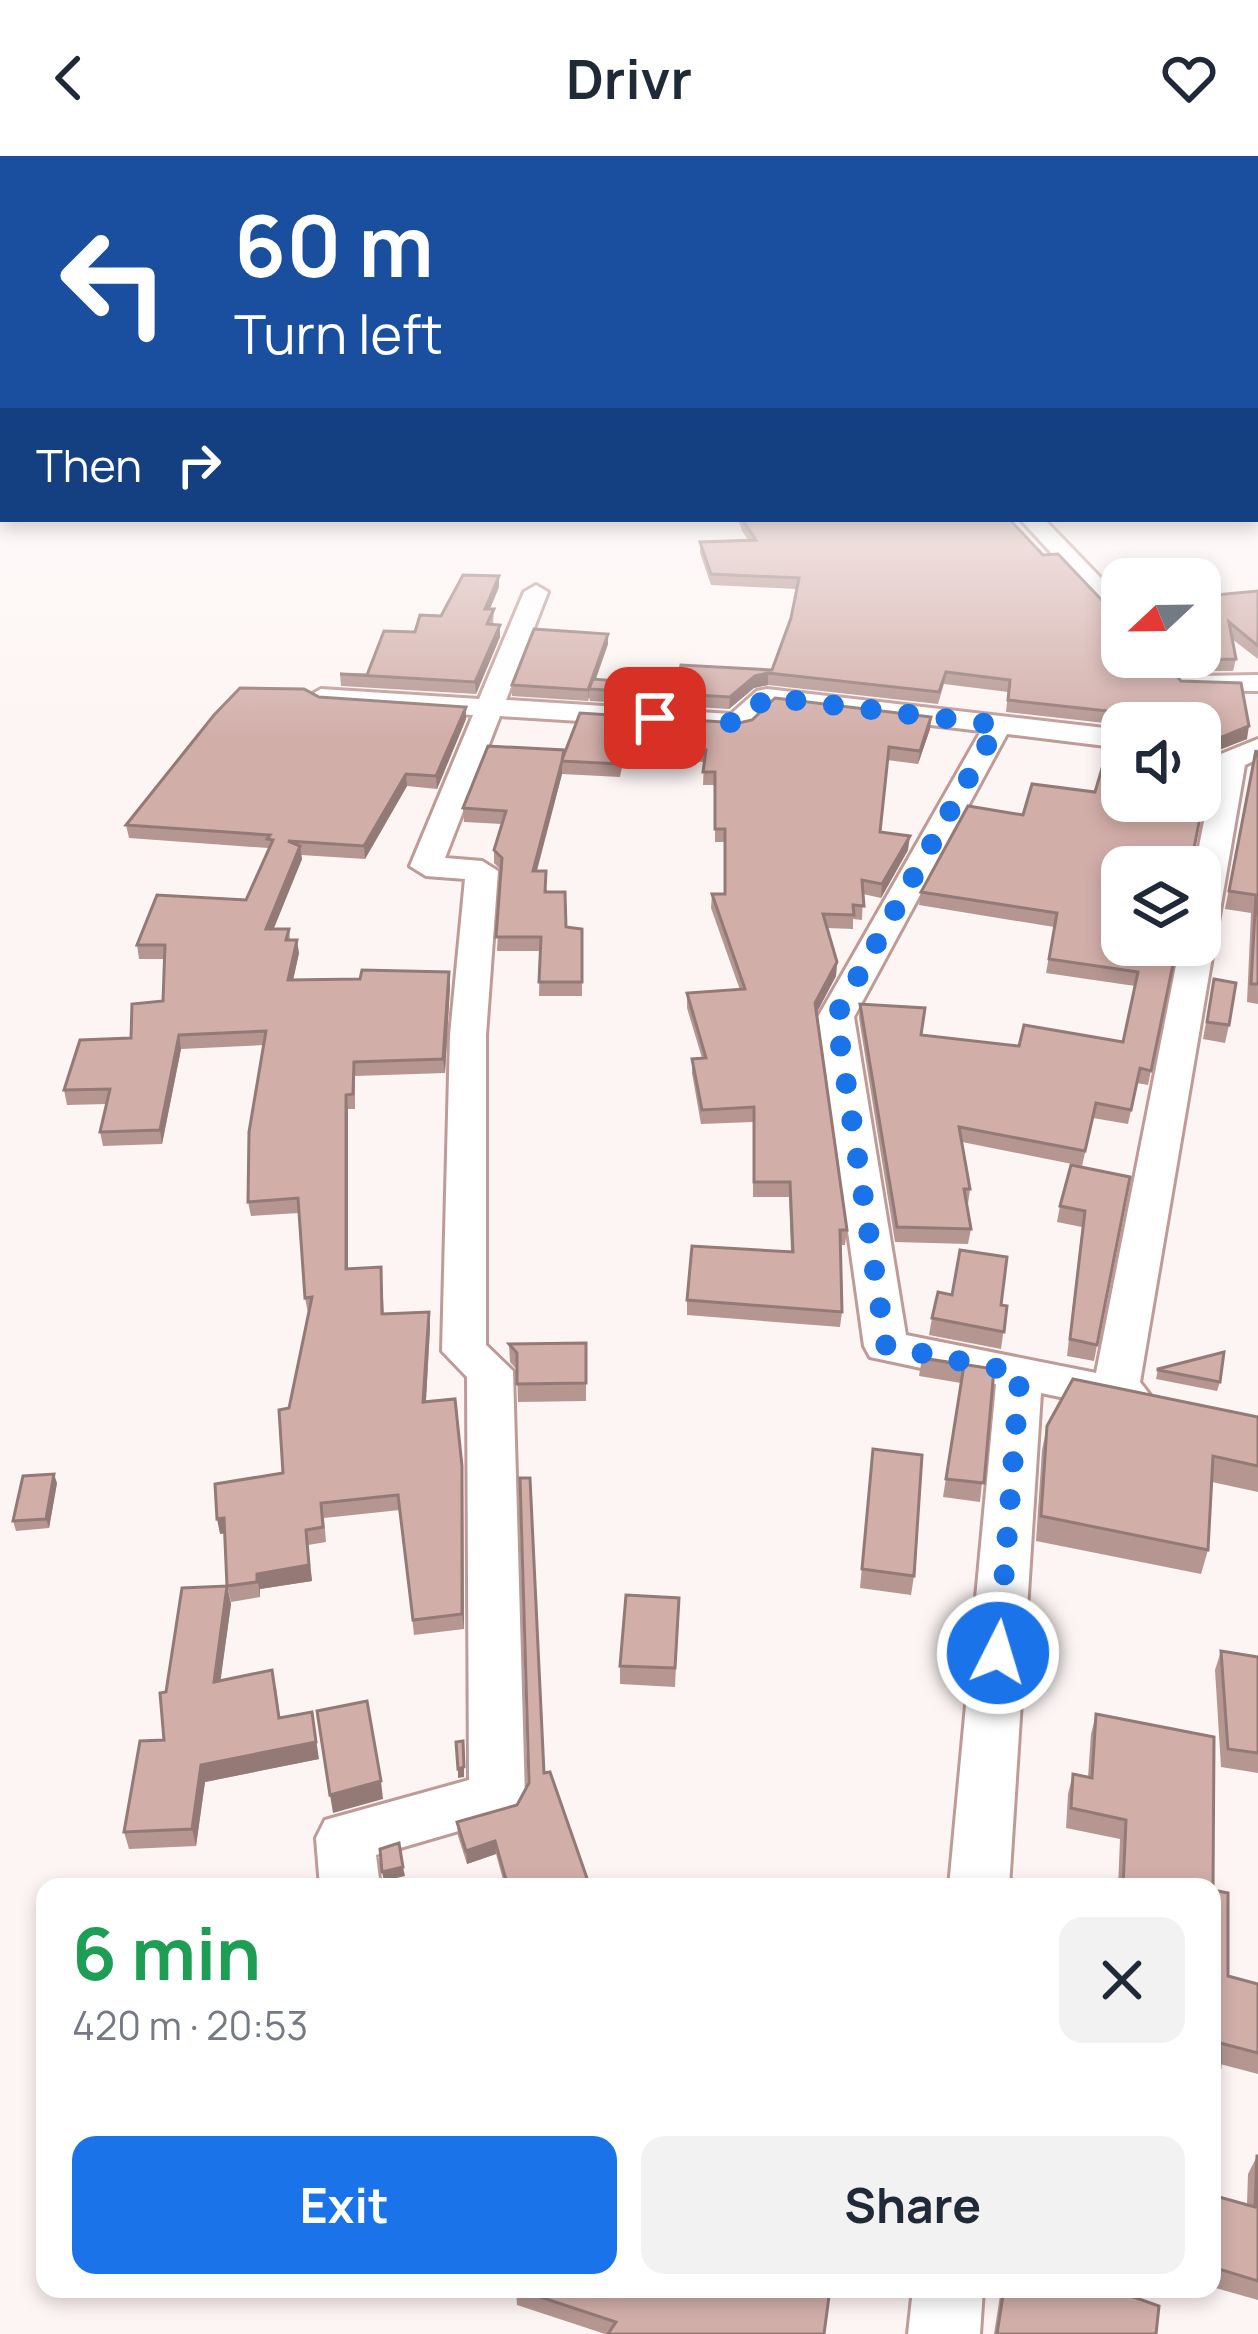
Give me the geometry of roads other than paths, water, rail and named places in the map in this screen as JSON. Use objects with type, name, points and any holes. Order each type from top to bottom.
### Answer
[{"type":"street","points":[[1046,535],[1101,593]]},
{"type":"street","points":[[349,1878],[345,1838],[497,1797],[490,1371],[464,1351],[468,1035],[482,871],[426,866],[536,592]]},
{"type":"street","points":[[1186,678],[1192,684],[1248,683],[1258,735]]},
{"type":"street","points":[[321,697],[738,723],[767,697],[1101,737]]},
{"type":"street","points":[[998,725],[836,1016],[886,1346],[1168,1402]]},
{"type":"street","points":[[1221,846],[1244,754]]},
{"type":"street","points":[[1115,1392],[1193,966]]},
{"type":"street","points":[[981,1878],[1020,1373]]},
{"type":"street","points":[[944,2334],[947,2298]]}]
